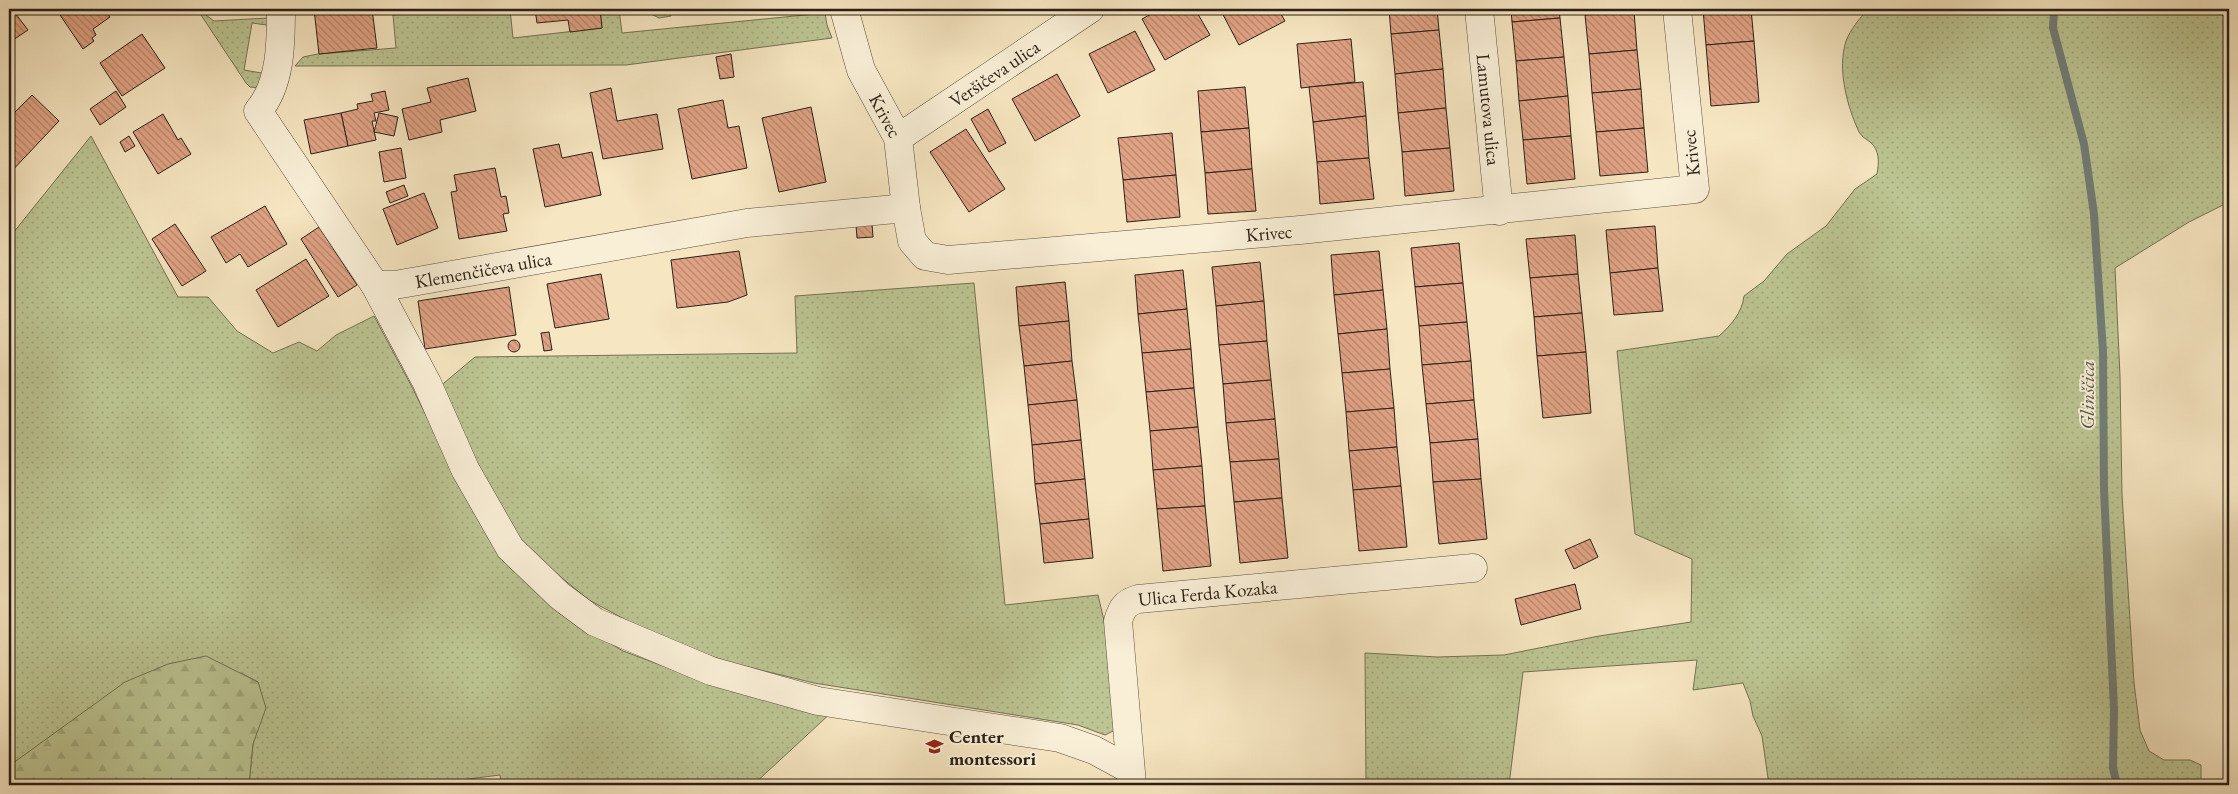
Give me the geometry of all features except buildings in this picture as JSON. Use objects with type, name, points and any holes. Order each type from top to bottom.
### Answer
[{"type":"street","points":[[281,9],[281,30],[276,74],[270,93],[258,112],[375,285],[426,383],[465,469],[510,548],[560,596],[596,622],[711,671],[818,701],[1060,738],[1094,750],[1131,777]]},
{"type":"street","name":"Krivec","points":[[844,9],[861,70],[898,138],[912,242],[926,256],[948,260],[1241,236],[1695,190],[1677,9]]},
{"type":"street","name":"Veršičeva ulica","points":[[898,138],[1090,9]]},
{"type":"street","name":"Lamutova ulica","points":[[1479,9],[1499,210]]},
{"type":"street","name":"Klemenčičeva ulica","points":[[375,285],[405,283],[747,223],[906,208]]},
{"type":"street","name":"Ulica Ferda Kozaka","points":[[1131,777],[1118,621],[1121,610],[1127,602],[1138,598],[1473,568]]},
{"type":"green space","points":[[197,9],[204,9],[206,15],[214,21],[268,18],[274,26],[252,23],[244,70],[267,74],[260,88],[250,87],[246,83]]},
{"type":"green space","points":[[458,9],[510,9],[513,38],[602,28],[600,9],[619,9],[622,33],[825,13],[832,38],[626,65],[295,66],[303,57],[318,54],[396,48],[393,15]]},
{"type":"green space","points":[[641,9],[670,9],[671,16],[659,18]]},
{"type":"green space","points":[[1868,9],[2229,9],[2229,202],[2189,222],[2115,268],[2120,376],[2122,495],[2134,683],[2140,730],[2149,751],[2164,760],[2190,760],[2201,765],[2201,779],[2196,785],[1769,785],[1762,736],[1753,716],[1743,683],[1693,690],[1697,660],[1523,672],[1509,785],[1366,785],[1365,653],[1438,657],[1504,655],[1599,636],[1691,622],[1692,559],[1635,534],[1617,351],[1719,336],[1735,318],[1741,308],[1744,296],[1764,281],[1787,254],[1826,226],[1855,189],[1877,174],[1878,161],[1876,149],[1859,132],[1847,99],[1843,75],[1843,52],[1846,41],[1853,28]]},
{"type":"green space","points":[[91,136],[178,297],[208,297],[237,331],[273,353],[299,342],[317,351],[336,335],[374,316],[413,389],[459,483],[517,570],[559,613],[623,651],[687,675],[833,711],[753,785],[501,785],[500,775],[421,785],[249,785],[253,744],[265,708],[258,682],[241,673],[49,738],[9,766],[9,238]]},
{"type":"green space","points":[[974,283],[1005,605],[1098,595],[1106,629],[1119,717],[1113,731],[1105,735],[1078,725],[814,683],[732,663],[663,640],[589,600],[551,569],[514,532],[474,470],[438,388],[475,357],[797,353],[795,296]]},
{"type":"green space","points":[[206,656],[258,682],[266,708],[253,744],[249,785],[9,785],[9,766],[125,682],[168,664]]},
{"type":"waterway","name":"Glinščica","points":[[2054,9],[2053,28],[2084,144],[2094,214],[2103,352],[2104,490],[2114,710],[2113,768],[2117,785]]},
{"type":"place","name":"Center montessori","points":[[935,747]]}]
